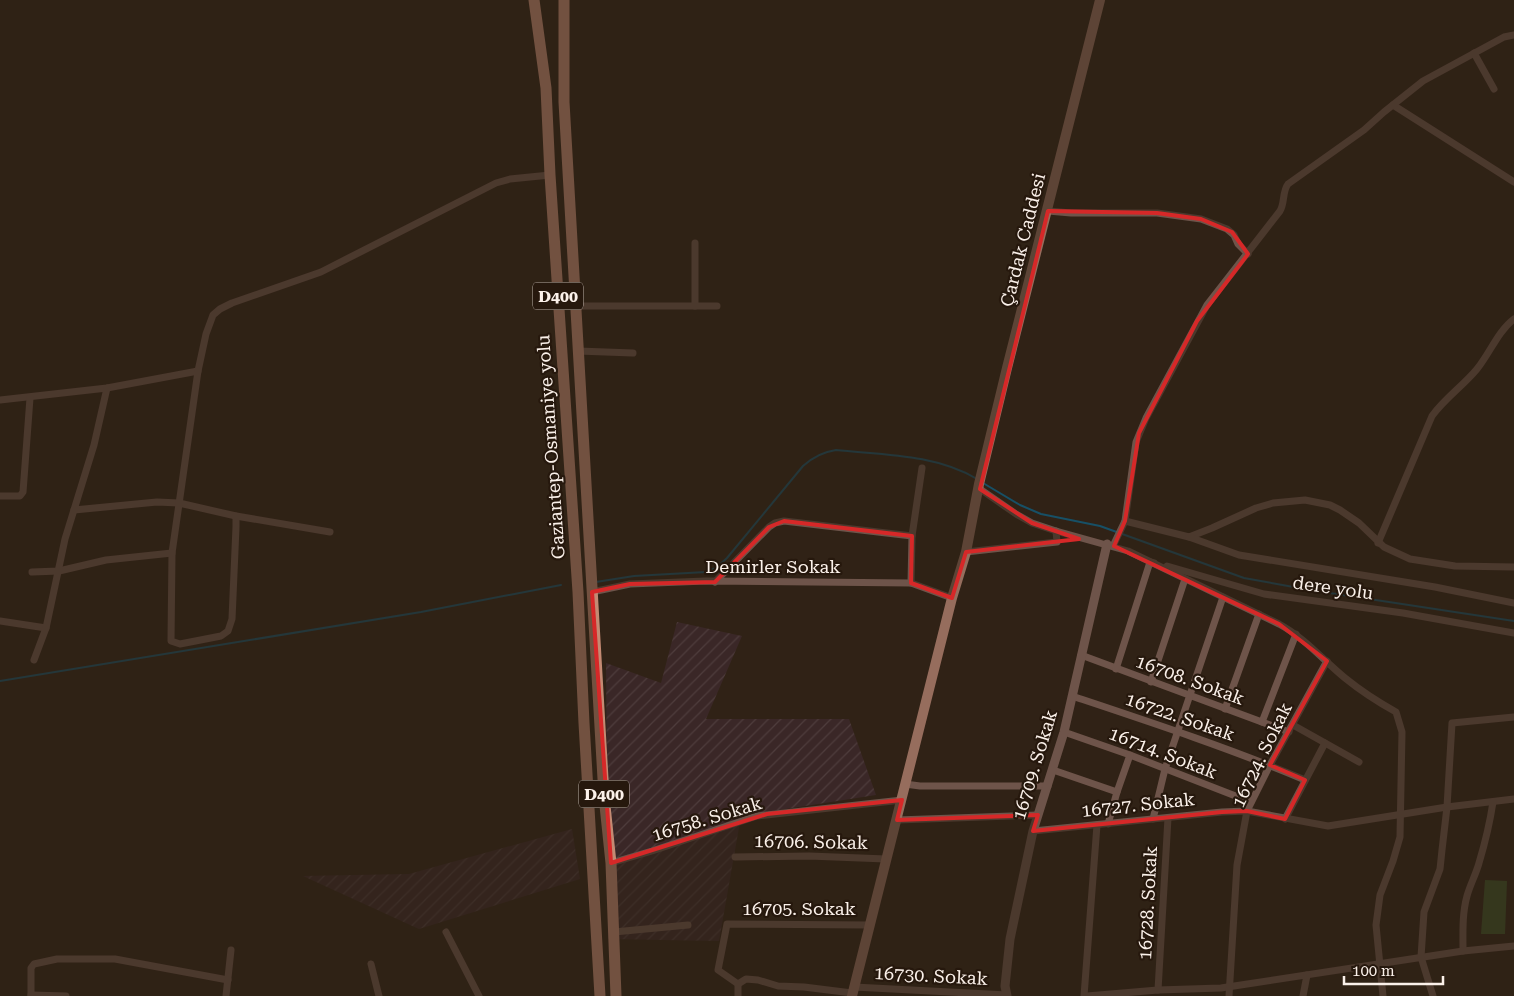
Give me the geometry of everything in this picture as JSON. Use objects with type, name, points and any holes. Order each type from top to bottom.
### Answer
[{"type":"highway","name":"Gaziantep-Osmaniye yolu","points":[[534,0],[546,88],[550,175],[578,592],[600,996]]},
{"type":"highway","name":"Gaziantep-Osmaniye yolu","points":[[564,0],[564,102],[592,592]]},
{"type":"highway","name":"D400","points":[[592,592],[604,796],[611,863],[616,996]]},
{"type":"main road","name":"Çardak Caddesi","points":[[853,992],[952,598],[966,552],[1007,368],[1100,0]]},
{"type":"street","points":[[1110,545],[1117,537],[1123,524],[1139,433],[1197,321],[1280,212],[1283,206],[1285,188],[1288,184],[1364,130],[1424,81],[1504,37],[1514,35]]},
{"type":"street","points":[[1474,53],[1494,89]]},
{"type":"street","points":[[1393,105],[1514,182]]},
{"type":"street","points":[[236,516],[232,619],[228,631],[221,636],[180,644],[171,642],[172,553],[198,371],[206,334],[213,315],[232,303],[321,272],[496,183],[510,179],[550,175]]},
{"type":"street","points":[[1048,211],[1072,213],[1157,213],[1201,219],[1227,228],[1248,254]]},
{"type":"street","points":[[695,243],[695,306]]},
{"type":"street","points":[[575,306],[716,306]]},
{"type":"street","points":[[1378,542],[1432,416],[1439,406],[1476,370],[1502,332],[1514,319]]},
{"type":"street","points":[[578,351],[633,353]]},
{"type":"street","points":[[0,400],[107,388],[198,371]]},
{"type":"street","points":[[34,660],[46,628],[65,539],[94,445],[107,388]]},
{"type":"street","points":[[0,496],[20,496],[24,492],[30,398]]},
{"type":"street","points":[[910,583],[912,536],[922,468]]},
{"type":"street","points":[[980,487],[1016,514],[1032,523],[1110,545],[1150,562],[1289,629],[1362,691],[1396,712],[1402,732],[1400,837],[1380,895],[1376,924],[1383,996]]},
{"type":"street","points":[[1189,537],[1256,508],[1273,503],[1306,500],[1325,504],[1340,510],[1359,523],[1378,542],[1391,551],[1410,559],[1455,566],[1514,567]]},
{"type":"street","points":[[74,510],[157,502],[179,503],[236,516],[330,532]]},
{"type":"street","points":[[715,582],[775,522],[784,521],[912,536]]},
{"type":"street","points":[[1123,524],[1189,537],[1240,555],[1435,586],[1514,603]]},
{"type":"street","points":[[966,552],[1057,542],[1056,531]]},
{"type":"street","name":"16709. Sokak","points":[[1007,996],[1005,986],[1010,939],[1032,831],[1064,732],[1081,655],[1110,545]]},
{"type":"street","points":[[32,572],[59,571],[106,560],[172,553]]},
{"type":"street","points":[[1116,669],[1150,562]]},
{"type":"street","name":"dere yolu","points":[[1150,562],[1264,594],[1403,613],[1514,632]]},
{"type":"street","points":[[1151,682],[1185,579]]},
{"type":"street","name":"Demirler Sokak","points":[[592,592],[630,584],[715,582],[910,583],[952,598]]},
{"type":"street","points":[[1152,819],[1177,731],[1223,597]]},
{"type":"street","points":[[1225,709],[1259,614]]},
{"type":"street","points":[[0,621],[46,628]]},
{"type":"street","points":[[1262,722],[1296,634]]},
{"type":"street","name":"16708. Sokak","points":[[1081,655],[1262,722],[1291,728],[1325,743],[1359,762]]},
{"type":"street","name":"16724. Sokak","points":[[1229,996],[1237,865],[1248,811],[1270,765],[1327,661]]},
{"type":"street","name":"16722. Sokak","points":[[1072,696],[1177,731],[1305,780]]},
{"type":"street","points":[[1433,996],[1421,957],[1424,912],[1440,869],[1447,807],[1452,722],[1514,717]]},
{"type":"street","name":"16714. Sokak","points":[[1064,732],[1130,755],[1251,802]]},
{"type":"street","points":[[1285,819],[1325,743]]},
{"type":"street","points":[[1108,824],[1130,755]]},
{"type":"street","points":[[1053,770],[1117,792]]},
{"type":"street","points":[[906,784],[920,786],[1048,786]]},
{"type":"street","name":"16727. Sokak","points":[[1032,831],[1248,811],[1328,826],[1447,807],[1514,799]]},
{"type":"street","name":"16758. Sokak","points":[[611,863],[757,816],[902,800]]},
{"type":"street","points":[[1463,951],[1467,894],[1479,863],[1490,823],[1493,802]]},
{"type":"street","points":[[897,820],[1038,816]]},
{"type":"street","name":"16728. Sokak","points":[[1158,990],[1168,818]]},
{"type":"street","points":[[1097,825],[1085,996],[1158,990],[1208,990],[1421,957],[1514,946]]},
{"type":"street","name":"16706. Sokak","points":[[735,857],[809,856],[886,859]]},
{"type":"street","name":"16705. Sokak","points":[[738,984],[718,970],[727,924],[870,925]]},
{"type":"street","points":[[614,932],[688,925]]},
{"type":"street","points":[[446,932],[479,996]]},
{"type":"street","points":[[226,996],[231,950]]},
{"type":"street","points":[[66,996],[31,995],[32,968],[34,964],[57,959],[115,959],[228,980]]},
{"type":"street","points":[[371,964],[379,996]]},
{"type":"street","points":[[1303,996],[1307,975]]},
{"type":"street","name":"16730. Sokak","points":[[738,984],[746,979],[758,980],[778,986],[804,986],[853,992],[1007,996]]},
{"type":"street","points":[[738,984],[738,996]]},
{"type":"highlighted area","points":[[1048,211],[1157,213],[1201,219],[1232,232],[1248,254],[1197,321],[1139,433],[1125,521],[1114,546],[1279,624],[1327,661],[1270,765],[1305,780],[1285,819],[1247,811],[1222,812],[1033,831],[1038,815],[897,820],[902,800],[767,814],[611,863],[592,592],[630,584],[715,582],[769,527],[784,521],[912,536],[911,583],[952,598],[966,552],[1079,539],[1032,523],[980,489]]},
{"type":"shaded area","points":[[677,622],[742,636],[706,719],[849,719],[876,795],[741,816],[719,941],[608,939],[606,663],[661,683]]},
{"type":"shaded area","points":[[572,829],[580,879],[419,929],[303,876],[409,874]]},
{"type":"green space","points":[[1485,880],[1507,881],[1505,934],[1481,934]]},
{"type":"waterway","points":[[596,582],[634,576],[706,572],[716,568],[727,558],[803,466],[826,452],[836,450],[926,460],[961,471],[977,479]]},
{"type":"waterway","points":[[983,483],[1020,505],[1041,514],[1100,526],[1244,578],[1514,621]]},
{"type":"waterway","points":[[0,681],[421,612],[561,585]]}]
